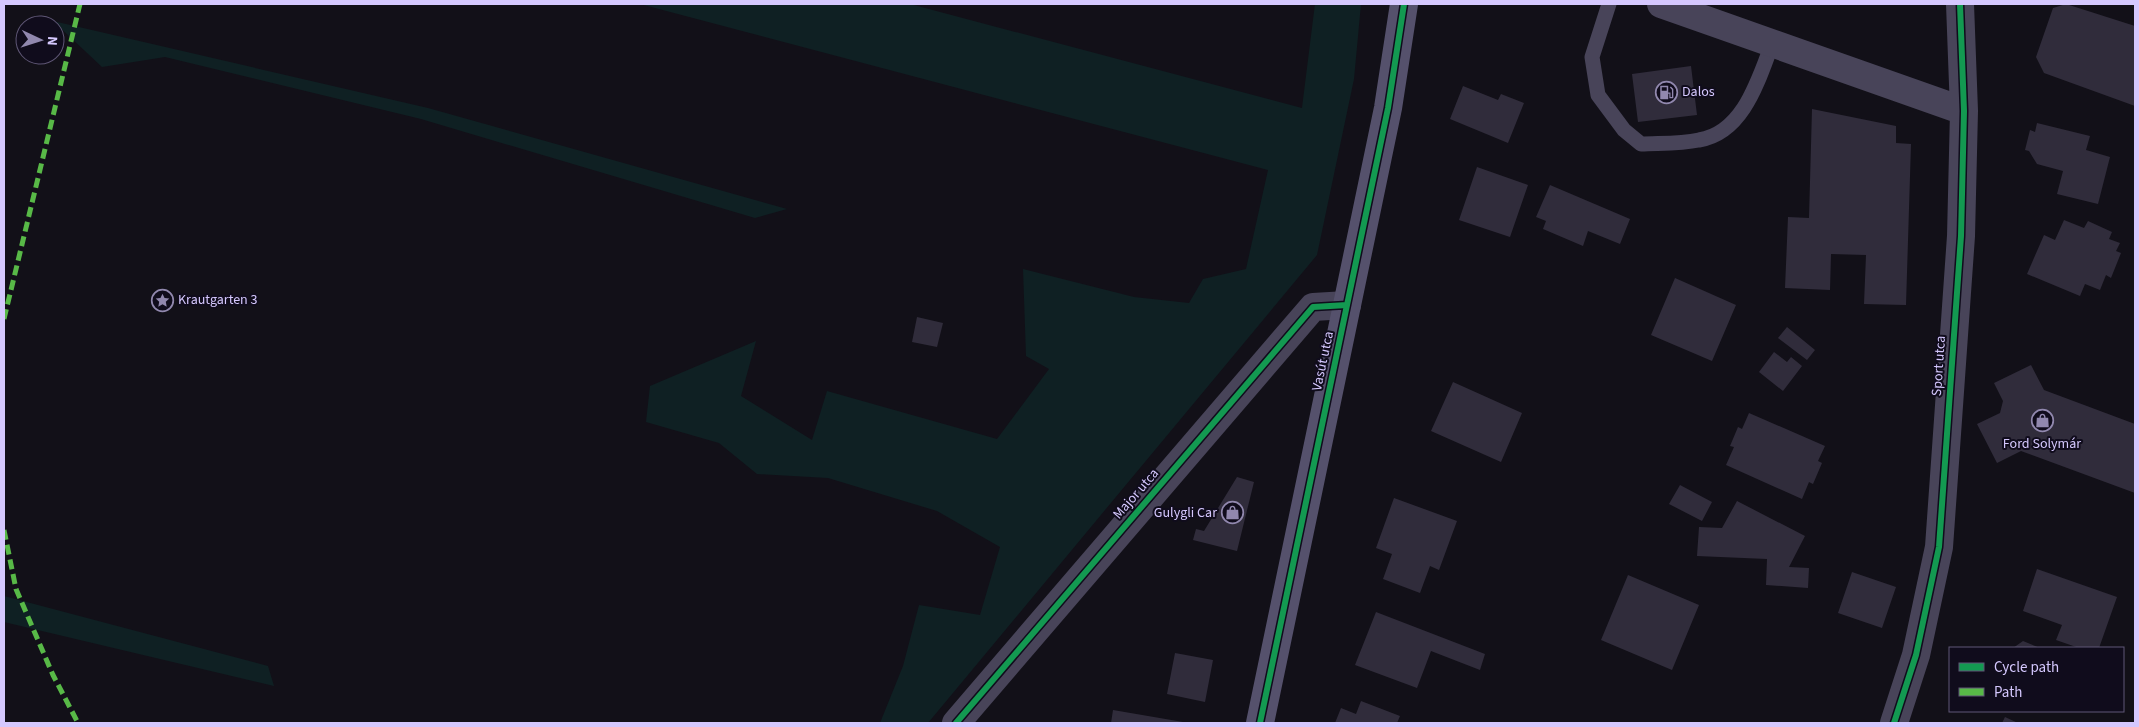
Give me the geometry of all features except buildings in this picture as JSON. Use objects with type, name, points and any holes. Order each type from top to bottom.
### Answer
[{"type":"street","name":"Vasút utca","points":[[1260,723],[1388,108],[1404,4]]},
{"type":"street","points":[[1661,4],[1964,111]]},
{"type":"street","name":"Sport utca","points":[[1894,723],[1916,655],[1939,547],[1961,236],[1964,111],[1960,4]]},
{"type":"street","name":"Major utca","points":[[956,723],[1313,307],[1347,306]]},
{"type":"lane","points":[[1609,4],[1592,57],[1598,95],[1624,130],[1641,144],[1700,140],[1732,126],[1757,85],[1772,44]]},
{"type":"shaded area","points":[[640,4],[910,4],[1302,108],[1315,4],[1361,4],[1354,79],[1317,255],[928,723],[880,723],[903,666],[919,605],[980,615],[1000,547],[937,511],[828,478],[757,474],[719,443],[646,422],[650,386],[756,341],[741,396],[812,440],[827,391],[997,439],[1049,369],[1026,356],[1023,269],[1134,297],[1189,303],[1203,279],[1246,269],[1268,170]]},
{"type":"shaded area","points":[[65,24],[428,108],[787,209],[755,218],[421,119],[165,57],[102,67],[65,32]]},
{"type":"shaded area","points":[[4,596],[268,666],[274,686],[4,622]]},
{"type":"marked path","points":[[4,319],[80,4]]},
{"type":"marked path","points":[[4,530],[16,589],[53,675],[78,723]]},
{"type":"cycle path","points":[[1260,723],[1388,108],[1404,4]]},
{"type":"cycle path","points":[[1894,723],[1916,655],[1939,547],[1961,236],[1964,111],[1960,4]]},
{"type":"cycle path","points":[[956,723],[1313,307],[1347,305]]},
{"type":"place","name":"Dalos","points":[[1666,92]]},
{"type":"place","name":"Krautgarten 3","points":[[162,300]]},
{"type":"place","name":"Ford Solymár","points":[[2042,421]]},
{"type":"place","name":"Gulygli Car","points":[[1233,513]]}]
